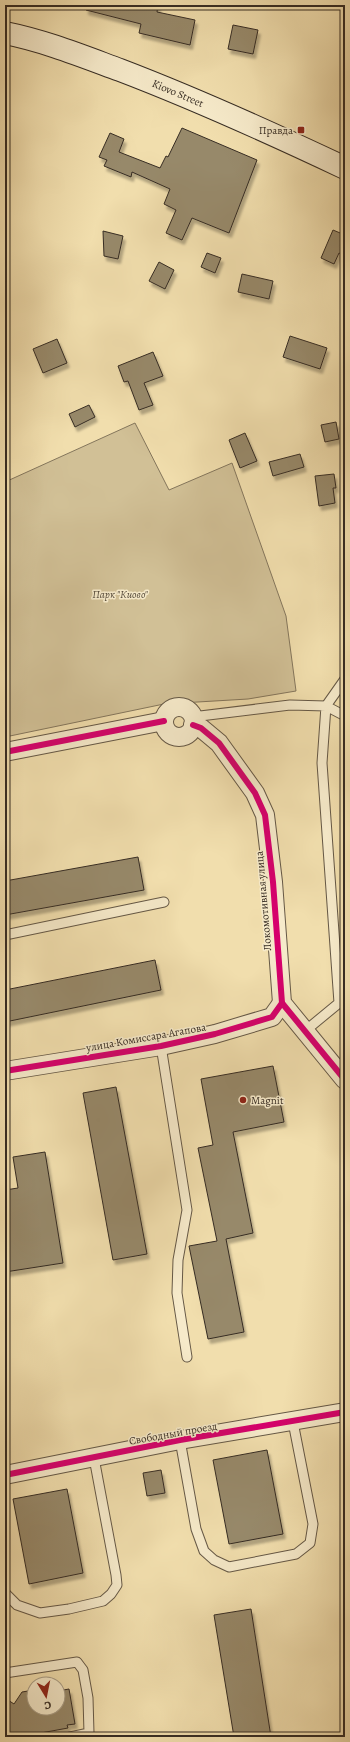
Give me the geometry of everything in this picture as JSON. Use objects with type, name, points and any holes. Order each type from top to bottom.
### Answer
[{"type":"main road","name":"Kiovo Street","points":[[5,34],[59,47],[157,84],[269,132],[345,168]]},
{"type":"street","name":"Локомотивная улица","points":[[5,752],[164,721],[169,711],[174,708],[185,709],[193,721],[219,743],[255,793],[265,815],[273,882],[282,1002]]},
{"type":"street","points":[[282,1002],[345,1080]]},
{"type":"street","name":"улица Комиссара Агапова","points":[[5,1071],[161,1046],[215,1034],[272,1017],[282,1002]]},
{"type":"street","name":"Свободный проезд","points":[[5,1475],[180,1440],[294,1422],[345,1412]]},
{"type":"lane","points":[[305,1031],[342,1005],[322,763],[326,706],[345,678]]},
{"type":"lane","points":[[193,721],[290,705],[326,706],[345,716]]},
{"type":"lane","points":[[5,935],[164,902]]},
{"type":"lane","points":[[161,1046],[187,1210],[178,1260],[177,1293],[187,1357]]},
{"type":"lane","points":[[180,1440],[196,1529],[204,1551],[214,1560],[229,1567],[296,1554],[310,1543],[313,1524],[294,1422]]},
{"type":"lane","points":[[5,1593],[17,1605],[40,1613],[69,1609],[103,1601],[111,1594],[117,1585],[94,1458]]},
{"type":"lane","points":[[5,1672],[77,1662],[83,1670],[88,1698],[89,1733],[70,1737]]},
{"type":"green space","name":"Парк \"Киово\"","points":[[135,423],[169,490],[232,463],[286,616],[296,691],[248,699],[164,704],[5,737],[5,482]]},
{"type":"building","points":[[86,5],[158,5],[157,12],[195,20],[190,45],[139,33],[141,24],[86,10]]},
{"type":"building","points":[[233,25],[258,30],[253,54],[228,49]]},
{"type":"building","points":[[182,128],[257,160],[229,233],[192,218],[182,240],[166,233],[176,210],[164,204],[170,189],[132,172],[131,177],[104,166],[107,160],[99,157],[110,133],[124,139],[119,152],[160,168],[166,156],[168,157]]},
{"type":"building","points":[[333,230],[345,235],[345,256],[339,253],[334,264],[321,258]]},
{"type":"building","points":[[103,231],[123,236],[118,259],[104,256]]},
{"type":"building","points":[[207,253],[221,258],[215,273],[201,267]]},
{"type":"building","points":[[159,262],[174,270],[165,289],[149,281]]},
{"type":"building","points":[[242,274],[273,281],[269,299],[238,292]]},
{"type":"building","points":[[290,336],[327,348],[320,369],[283,357]]},
{"type":"building","points":[[57,339],[67,363],[43,373],[33,349]]},
{"type":"building","points":[[153,352],[163,376],[144,383],[153,405],[139,410],[128,381],[124,382],[118,366]]},
{"type":"building","points":[[89,405],[95,417],[75,427],[69,414]]},
{"type":"building","points":[[336,422],[339,439],[325,442],[321,425]]},
{"type":"building","points":[[245,433],[257,461],[240,468],[229,440]]},
{"type":"building","points":[[300,454],[304,467],[273,476],[269,462]]},
{"type":"building","points":[[334,474],[336,488],[333,488],[335,503],[319,506],[315,476]]},
{"type":"building","points":[[138,857],[144,890],[5,915],[5,881]]},
{"type":"building","points":[[155,960],[161,990],[5,1022],[5,990]]},
{"type":"building","points":[[273,1066],[284,1122],[233,1132],[253,1233],[226,1239],[244,1332],[208,1339],[189,1246],[217,1241],[198,1148],[213,1145],[201,1079]]},
{"type":"building","points":[[116,1087],[147,1254],[113,1260],[83,1093]]},
{"type":"building","points":[[45,1152],[63,1263],[5,1272],[5,1190],[18,1188],[13,1157]]},
{"type":"building","points":[[267,1450],[283,1534],[229,1544],[213,1460]]},
{"type":"building","points":[[161,1470],[165,1493],[147,1496],[143,1473]]},
{"type":"building","points":[[67,1489],[83,1573],[29,1584],[13,1499]]},
{"type":"building","points":[[251,1609],[271,1737],[234,1737],[214,1615]]},
{"type":"building","points":[[69,1689],[75,1724],[67,1725],[68,1728],[19,1737],[5,1737],[5,1698],[14,1704],[22,1692],[26,1691],[26,1716],[66,1716],[66,1690]]},
{"type":"cycle path","points":[[5,752],[164,721]]},
{"type":"cycle path","points":[[193,725],[201,728],[219,743],[255,793],[265,815],[273,882],[282,1003],[345,1080]]},
{"type":"cycle path","points":[[5,1071],[161,1046],[215,1034],[272,1017],[282,1003]]},
{"type":"cycle path","points":[[5,1475],[180,1440],[345,1412]]},
{"type":"place","name":"Правда","points":[[301,130]]},
{"type":"place","name":"Magnit","points":[[243,1100]]}]
